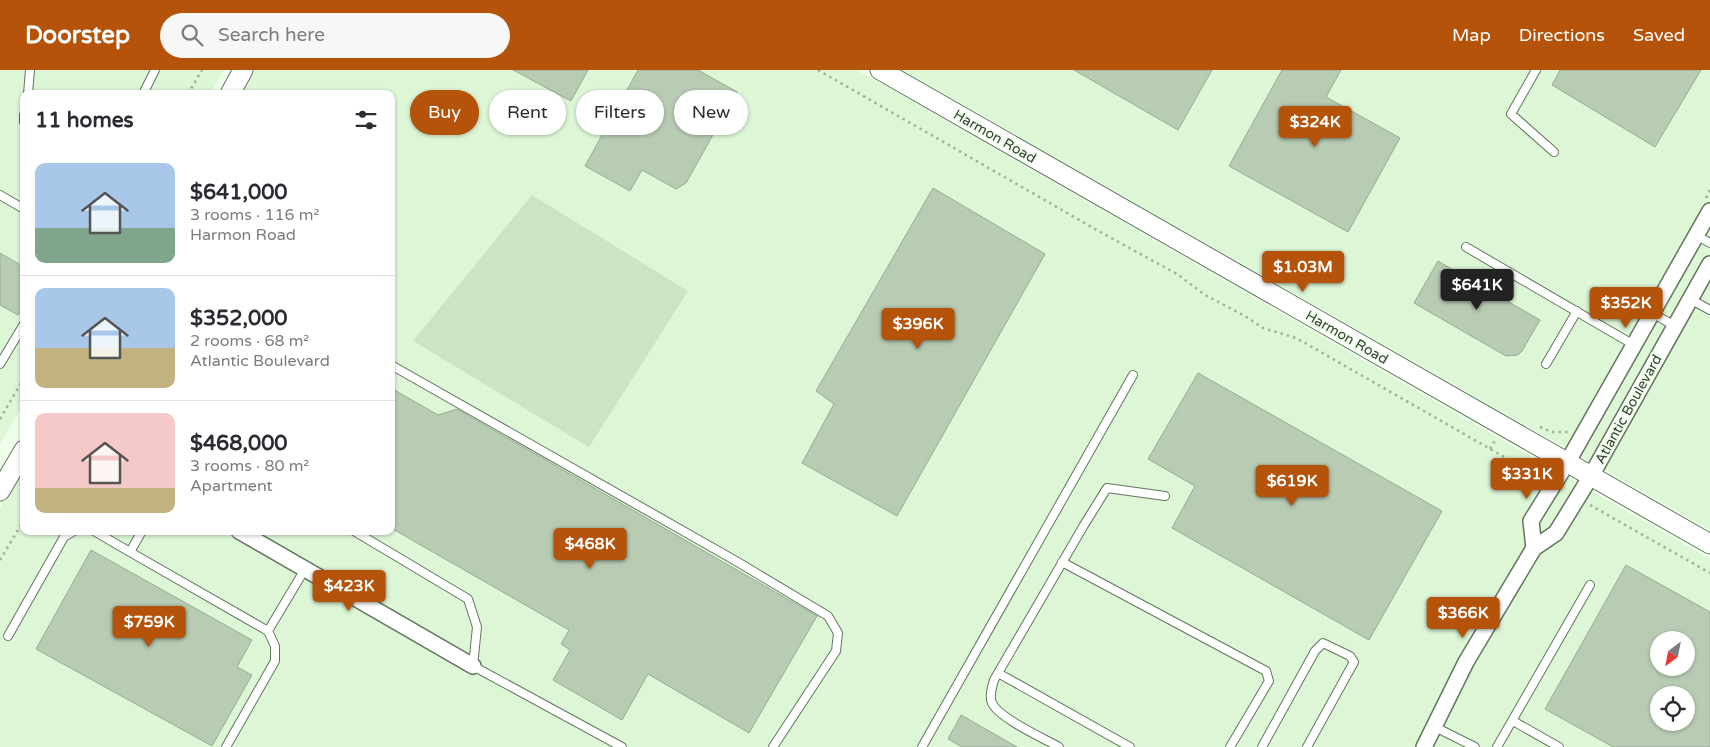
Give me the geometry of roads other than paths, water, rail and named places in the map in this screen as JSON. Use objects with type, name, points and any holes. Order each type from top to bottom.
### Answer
[{"type":"street","points":[[232,90],[243,70]]},
{"type":"street","name":"Harmon Road","points":[[880,70],[1710,544]]},
{"type":"street","name":"Atlantic Boulevard","points":[[1710,211],[1568,463],[1531,521],[1534,548],[1556,533],[1710,264]]},
{"type":"street","points":[[0,492],[20,457]]},
{"type":"street","points":[[246,535],[473,666]]},
{"type":"street","points":[[1424,747],[1466,662],[1534,548]]},
{"type":"lane","points":[[28,90],[30,70]]},
{"type":"lane","points":[[145,90],[155,70]]},
{"type":"lane","points":[[1536,70],[1511,114],[1554,152]]},
{"type":"lane","points":[[0,195],[20,207]]},
{"type":"lane","points":[[1696,235],[1710,243]]},
{"type":"lane","points":[[1466,247],[1634,345]]},
{"type":"lane","points":[[1690,299],[1710,310]]},
{"type":"lane","points":[[1546,364],[1577,311]]},
{"type":"lane","points":[[1652,313],[1675,326]]},
{"type":"lane","points":[[0,364],[20,331]]},
{"type":"lane","points":[[395,367],[736,561],[828,616],[838,633],[836,651],[773,747]]},
{"type":"lane","points":[[922,747],[1133,375]]},
{"type":"lane","points":[[1059,747],[998,712],[991,702],[991,690],[998,673],[1107,488],[1165,496]]},
{"type":"lane","points":[[8,636],[64,537],[67,535]]},
{"type":"lane","points":[[101,535],[268,631],[275,646],[275,661],[226,747]]},
{"type":"lane","points":[[130,552],[140,535]]},
{"type":"lane","points":[[361,535],[468,600],[477,627],[473,666],[622,747]]},
{"type":"lane","points":[[1062,562],[1266,671],[1269,681],[1230,747]]},
{"type":"lane","points":[[268,631],[305,569]]},
{"type":"lane","points":[[1498,747],[1590,585]]},
{"type":"lane","points":[[1262,747],[1315,651],[1323,643],[1350,656],[1354,662],[1307,747]]},
{"type":"lane","points":[[998,673],[1130,747]]},
{"type":"lane","points":[[1513,720],[1559,747]]},
{"type":"lane","points":[[1434,726],[1475,747]]}]
